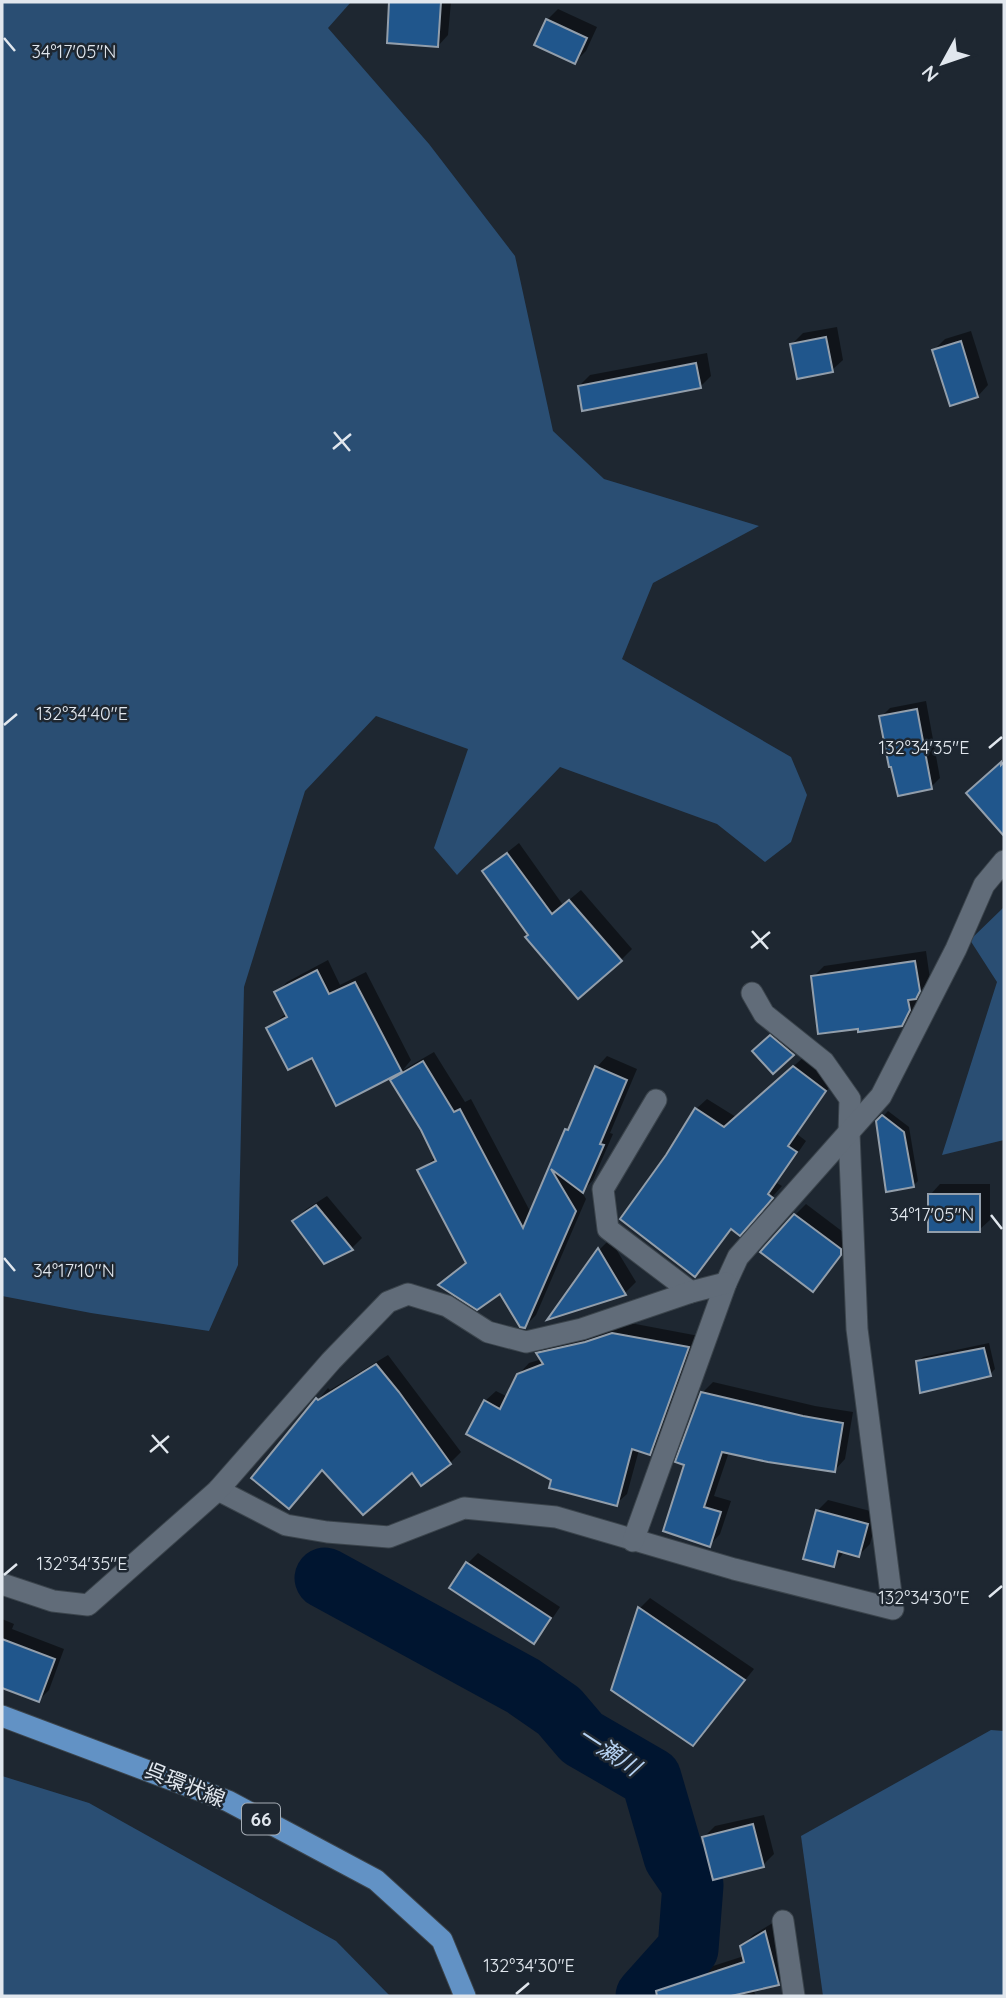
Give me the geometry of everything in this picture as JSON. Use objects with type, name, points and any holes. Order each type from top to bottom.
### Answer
[{"type":"main road","name":"呉環状線","points":[[2,1716],[228,1801],[376,1880],[442,1940],[465,1996]]},
{"type":"street","points":[[634,1541],[737,1257],[881,1096],[956,949],[984,885],[1004,861]]},
{"type":"street","points":[[218,1490],[286,1525],[327,1532],[389,1537],[464,1508],[556,1517],[734,1569],[893,1609],[858,1329],[849,1133],[850,1100],[824,1062],[764,1014],[752,993]]},
{"type":"street","points":[[656,1100],[603,1189],[608,1229],[691,1292]]},
{"type":"street","points":[[2,1584],[53,1601],[88,1605],[218,1490],[331,1361],[388,1302],[408,1294],[447,1306],[488,1332],[526,1342],[582,1329],[726,1283]]},
{"type":"street","points":[[783,1922],[794,1996]]},
{"type":"shaded area","points":[[2,2],[351,2],[328,28],[429,144],[515,256],[553,431],[604,479],[759,526],[653,583],[622,659],[791,757],[807,795],[791,842],[765,862],[717,824],[560,767],[457,875],[434,848],[468,749],[376,716],[305,791],[244,987],[238,1265],[209,1331],[2,1296]]},
{"type":"shaded area","points":[[1004,907],[1004,1140],[942,1155],[997,982],[970,940]]},
{"type":"shaded area","points":[[991,1730],[1004,1731],[1004,1996],[823,1996],[801,1836]]},
{"type":"shaded area","points":[[2,1776],[89,1803],[336,1941],[390,1996],[2,1996]]},
{"type":"building","points":[[389,2],[441,2],[438,47],[387,43]]},
{"type":"building","points":[[546,19],[587,38],[575,64],[534,45]]},
{"type":"building","points":[[826,337],[833,372],[797,379],[790,344]]},
{"type":"building","points":[[961,341],[978,397],[950,406],[932,350]]},
{"type":"building","points":[[696,363],[701,388],[582,411],[578,386]]},
{"type":"building","points":[[917,709],[932,789],[898,796],[879,716]]},
{"type":"building","points":[[1001,762],[1001,765],[1004,762],[1004,836],[966,793]]},
{"type":"building","points":[[507,853],[552,914],[569,900],[622,961],[578,999],[525,937],[528,935],[482,871]]},
{"type":"building","points":[[915,961],[920,991],[916,999],[908,1000],[910,1010],[902,1026],[818,1034],[811,976]]},
{"type":"building","points":[[317,970],[329,994],[355,982],[402,1072],[336,1106],[312,1058],[288,1070],[266,1028],[287,1017],[274,992]]},
{"type":"building","points":[[770,1035],[794,1055],[773,1074],[752,1051]]},
{"type":"building","points":[[423,1061],[454,1112],[460,1109],[523,1228],[595,1066],[627,1080],[600,1144],[604,1145],[583,1193],[551,1169],[576,1211],[525,1328],[520,1327],[500,1294],[477,1310],[438,1285],[466,1263],[417,1170],[436,1161],[421,1130],[390,1080]]},
{"type":"building","points":[[793,1066],[826,1091],[788,1146],[797,1152],[768,1194],[773,1198],[740,1236],[731,1229],[695,1277],[620,1219],[666,1155],[695,1108],[724,1127]]},
{"type":"building","points":[[882,1115],[904,1132],[914,1187],[886,1192],[876,1121]]},
{"type":"building","points":[[928,1194],[980,1194],[980,1232],[928,1232]]},
{"type":"building","points":[[316,1205],[353,1250],[324,1264],[292,1221]]},
{"type":"building","points":[[794,1214],[841,1249],[841,1255],[813,1292],[760,1252]]},
{"type":"building","points":[[598,1248],[626,1295],[547,1320]]},
{"type":"building","points":[[612,1333],[689,1347],[650,1455],[632,1449],[617,1506],[549,1488],[551,1480],[466,1434],[484,1400],[500,1409],[517,1374],[543,1364],[536,1353]]},
{"type":"building","points":[[984,1348],[991,1376],[920,1393],[916,1361]]},
{"type":"building","points":[[376,1364],[451,1464],[421,1486],[412,1473],[363,1515],[322,1470],[289,1509],[251,1478],[316,1398],[318,1400]]},
{"type":"building","points":[[701,1392],[843,1423],[835,1472],[722,1452],[704,1507],[721,1512],[710,1547],[663,1531],[684,1465],[675,1462]]},
{"type":"building","points":[[816,1510],[868,1524],[859,1557],[838,1551],[834,1567],[803,1559]]},
{"type":"building","points":[[466,1562],[551,1618],[534,1644],[449,1588]]},
{"type":"building","points":[[638,1607],[745,1680],[693,1746],[611,1690]]},
{"type":"building","points":[[2,1639],[55,1659],[39,1702],[2,1688]]},
{"type":"building","points":[[753,1824],[764,1867],[713,1880],[702,1837]]},
{"type":"building","points":[[765,1931],[779,1985],[731,1996],[657,1996],[656,1991],[744,1962],[740,1946]]},
{"type":"waterway","name":"一瀬川","points":[[325,1578],[523,1686],[559,1711],[582,1738],[651,1778],[674,1857],[693,1885],[688,1949],[646,1996]]}]
